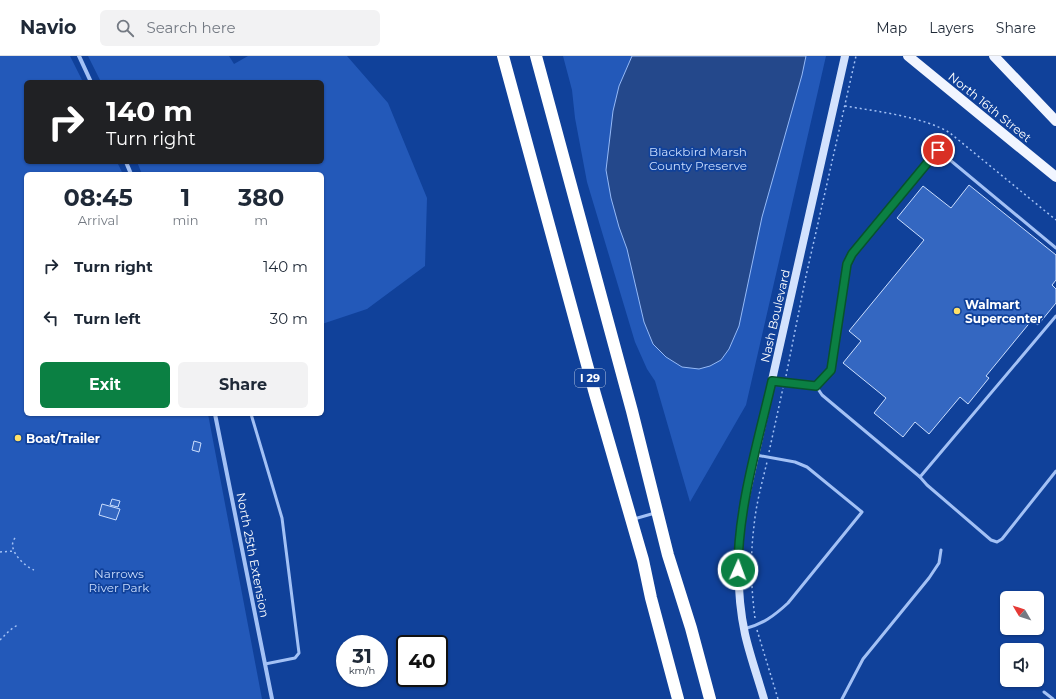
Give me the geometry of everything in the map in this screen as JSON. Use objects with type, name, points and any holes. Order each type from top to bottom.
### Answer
[{"type":"highway","name":"I 29","points":[[503,56],[595,394],[632,520],[678,699]]},
{"type":"highway","name":"I 29","points":[[536,56],[658,513],[710,699]]},
{"type":"main road","name":"North 16th Street","points":[[908,56],[1056,178]]},
{"type":"main road","points":[[994,56],[1056,121]]},
{"type":"street","points":[[79,56],[90,80]]},
{"type":"street","name":"Nash Boulevard","points":[[764,699],[744,629],[740,608],[738,578],[743,509],[845,56]]},
{"type":"street","name":"North 25th Extension","points":[[216,416],[272,699]]},
{"type":"lane","points":[[816,386],[831,370],[847,264],[852,254],[938,150],[1056,248]]},
{"type":"lane","points":[[920,477],[1056,316]]},
{"type":"lane","points":[[772,381],[816,386],[822,395],[920,477],[926,485],[992,540],[997,542],[1002,539],[1056,471]]},
{"type":"lane","points":[[252,416],[282,518],[299,653],[295,658],[265,664]]},
{"type":"lane","points":[[744,629],[765,622],[788,603],[862,512],[807,467],[795,462],[755,455]]},
{"type":"lane","points":[[632,520],[658,513]]},
{"type":"lane","points":[[842,699],[863,660],[929,578],[939,563],[941,550]]},
{"type":"lane","points":[[1044,692],[1053,699]]},
{"type":"path","points":[[845,106],[873,110],[938,126],[950,133],[1056,220]]},
{"type":"path","points":[[15,538],[12,542],[14,551],[25,565],[34,570]]},
{"type":"path","points":[[0,552],[14,551]]},
{"type":"path","points":[[0,640],[10,630],[19,624]]},
{"type":"green space","name":"Narrows River Park","points":[[0,56],[70,56],[82,80],[24,80],[24,164],[118,164],[122,172],[24,172],[24,416],[208,416],[262,699],[0,699]]},
{"type":"green space","points":[[88,56],[229,56],[234,64],[248,56],[347,56],[388,103],[427,198],[425,266],[367,309],[324,323],[324,172],[141,172],[138,164],[324,164],[324,80],[100,80]]},
{"type":"green space","name":"Blackbird Marsh County Preserve","points":[[563,56],[826,56],[746,405],[690,502],[655,381],[647,369],[635,342],[587,182],[575,118],[572,90]]},
{"type":"shaded area","name":"Blackbird Marsh County Preserve","points":[[632,56],[806,56],[762,217],[739,326],[729,349],[721,360],[710,366],[699,369],[682,367],[666,357],[653,344],[644,322],[627,249],[611,198],[606,170],[613,111],[619,86]]},
{"type":"building","name":"Walmart Supercenter","points":[[969,185],[1056,255],[1056,280],[1052,285],[1056,289],[1056,303],[1038,325],[1032,320],[986,376],[989,378],[968,404],[960,397],[929,434],[915,422],[903,437],[874,413],[886,398],[843,363],[861,341],[849,331],[924,240],[897,218],[923,186],[951,208]]},
{"type":"building","points":[[194,441],[201,443],[199,452],[192,450]]},
{"type":"building","points":[[112,499],[120,501],[118,507],[110,505]]},
{"type":"building","points":[[102,504],[120,509],[116,520],[99,515]]},
{"type":"place","name":"Walmart Supercenter","points":[[957,311]]},
{"type":"place","name":"Boat/Trailer","points":[[18,438]]},
{"type":"route","points":[[738,570],[743,509],[772,381],[816,386],[831,370],[847,264],[852,254],[938,150]]}]
